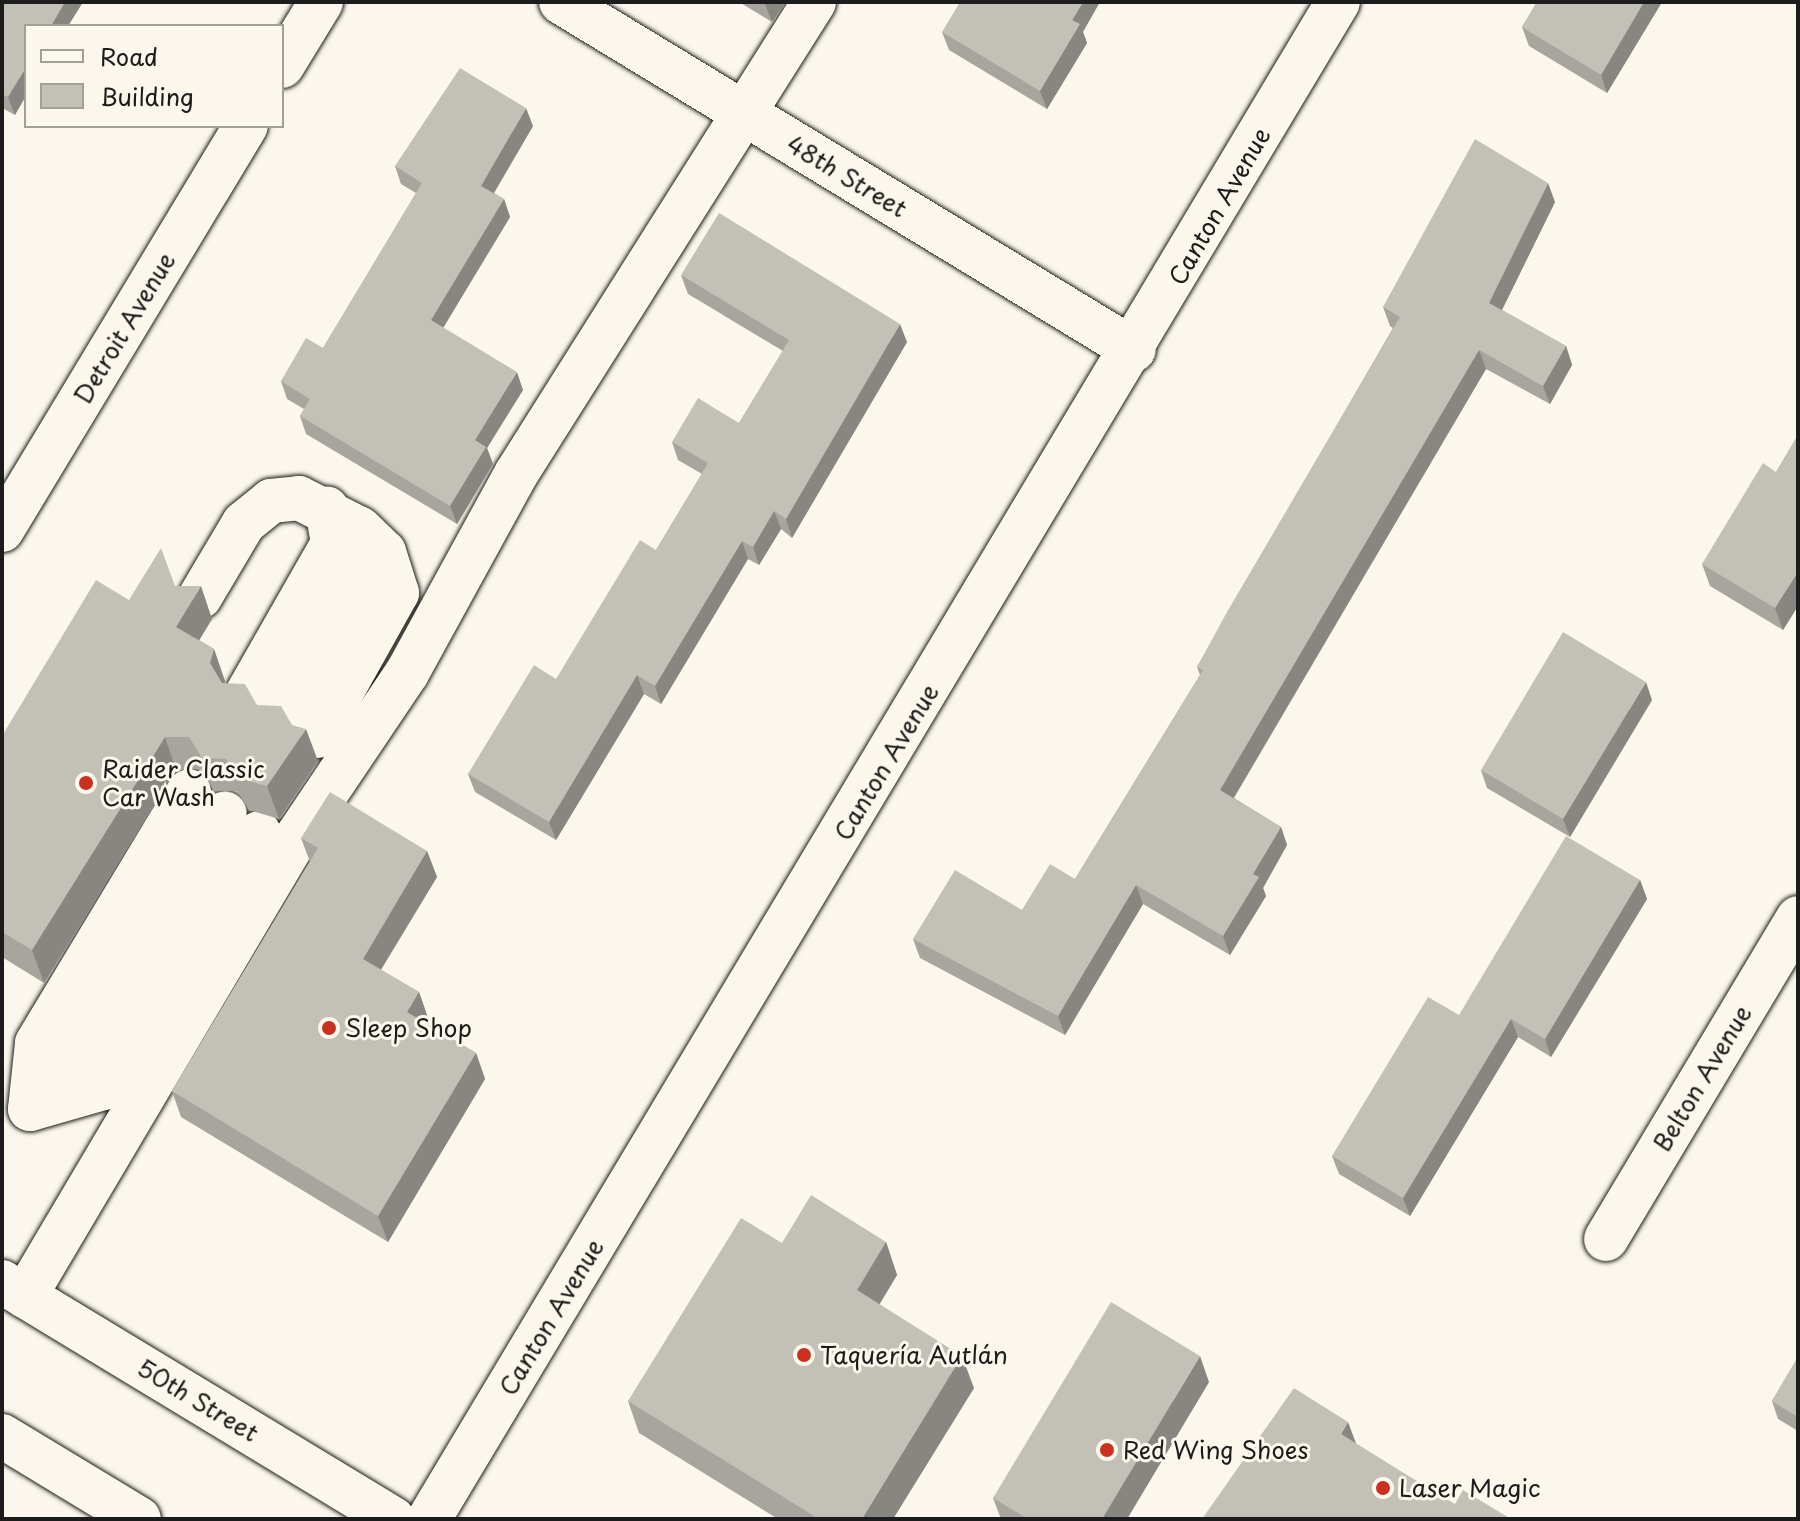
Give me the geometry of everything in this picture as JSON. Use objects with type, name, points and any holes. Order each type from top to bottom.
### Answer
[{"type":"street","points":[[284,63],[321,2]]},
{"type":"street","name":"48th Street","points":[[561,2],[1134,350]]},
{"type":"street","points":[[14,1289],[298,835],[407,673],[516,474],[814,2]]},
{"type":"street","name":"Canton Avenue","points":[[429,1519],[1134,350],[1338,2]]},
{"type":"street","name":"Detroit Avenue","points":[[2,530],[245,128]]},
{"type":"street","points":[[200,597],[244,523],[271,501],[299,498],[343,518],[366,562],[357,588],[282,715]]},
{"type":"street","points":[[30,1109],[70,1068],[224,812]]},
{"type":"street","name":"Belton Avenue","points":[[1606,1239],[1798,918]]},
{"type":"street","name":"50th Street","points":[[14,1289],[393,1519]]},
{"type":"street","points":[[2,1436],[139,1519]]},
{"type":"building","points":[[2,2],[65,2],[52,24],[24,24],[24,70],[8,97],[2,94]]},
{"type":"building","points":[[960,2],[1083,2],[1072,20],[1080,24],[1040,91],[942,32]]},
{"type":"building","points":[[1537,2],[1644,2],[1601,75],[1522,27]]},
{"type":"building","points":[[460,68],[526,108],[481,186],[504,199],[431,320],[517,372],[475,440],[486,447],[450,506],[300,416],[310,399],[281,381],[306,338],[323,348],[422,183],[395,166]]},
{"type":"building","points":[[1475,139],[1548,183],[1489,303],[1566,346],[1543,386],[1479,350],[1220,790],[1281,827],[1253,874],[1259,877],[1223,936],[1136,885],[1058,1016],[913,939],[955,870],[1022,910],[1050,864],[1075,879],[1203,670],[1197,667],[1227,612],[1400,317],[1383,307]]},
{"type":"building","points":[[719,213],[900,324],[786,519],[774,511],[753,547],[742,541],[655,686],[637,675],[549,822],[468,774],[534,665],[556,679],[640,540],[656,550],[708,463],[672,442],[698,398],[739,423],[789,340],[681,275]]},
{"type":"building","points":[[1798,435],[1798,572],[1775,608],[1702,564],[1763,463],[1776,472]]},
{"type":"building","name":"Raider Classic Car Wash","points":[[161,548],[175,586],[201,586],[176,627],[214,649],[210,663],[222,683],[245,684],[257,705],[281,706],[292,725],[306,729],[267,786],[238,778],[226,759],[202,758],[189,737],[165,737],[32,950],[2,932],[2,736],[96,580],[129,600]]},
{"type":"building","points":[[1563,632],[1646,682],[1563,819],[1481,770]]},
{"type":"building","name":"Sleep Shop","points":[[330,792],[427,851],[363,959],[419,992],[407,1012],[476,1053],[378,1216],[172,1091],[318,848],[301,838]]},
{"type":"building","points":[[1566,836],[1640,880],[1545,1039],[1511,1019],[1403,1198],[1332,1156],[1428,997],[1459,1015]]},
{"type":"building","name":"Taquería Autlán","points":[[811,1195],[886,1242],[857,1290],[962,1356],[862,1519],[819,1519],[628,1401],[741,1218],[782,1243]]},
{"type":"building","name":"Red Wing Shoes","points":[[1111,1302],[1200,1356],[1102,1519],[1028,1519],[993,1498]]},
{"type":"building","points":[[1798,1357],[1798,1417],[1772,1401]]},
{"type":"building","points":[[1294,1388],[1348,1422],[1341,1434],[1455,1504],[1463,1490],[1511,1519],[1202,1519]]},
{"type":"place","name":"Raider Classic Car Wash","points":[[86,783]]},
{"type":"place","name":"Sleep Shop","points":[[329,1028]]},
{"type":"place","name":"Taquería Autlán","points":[[804,1355]]},
{"type":"place","name":"Red Wing Shoes","points":[[1107,1450]]},
{"type":"place","name":"Laser Magic","points":[[1383,1488]]}]
